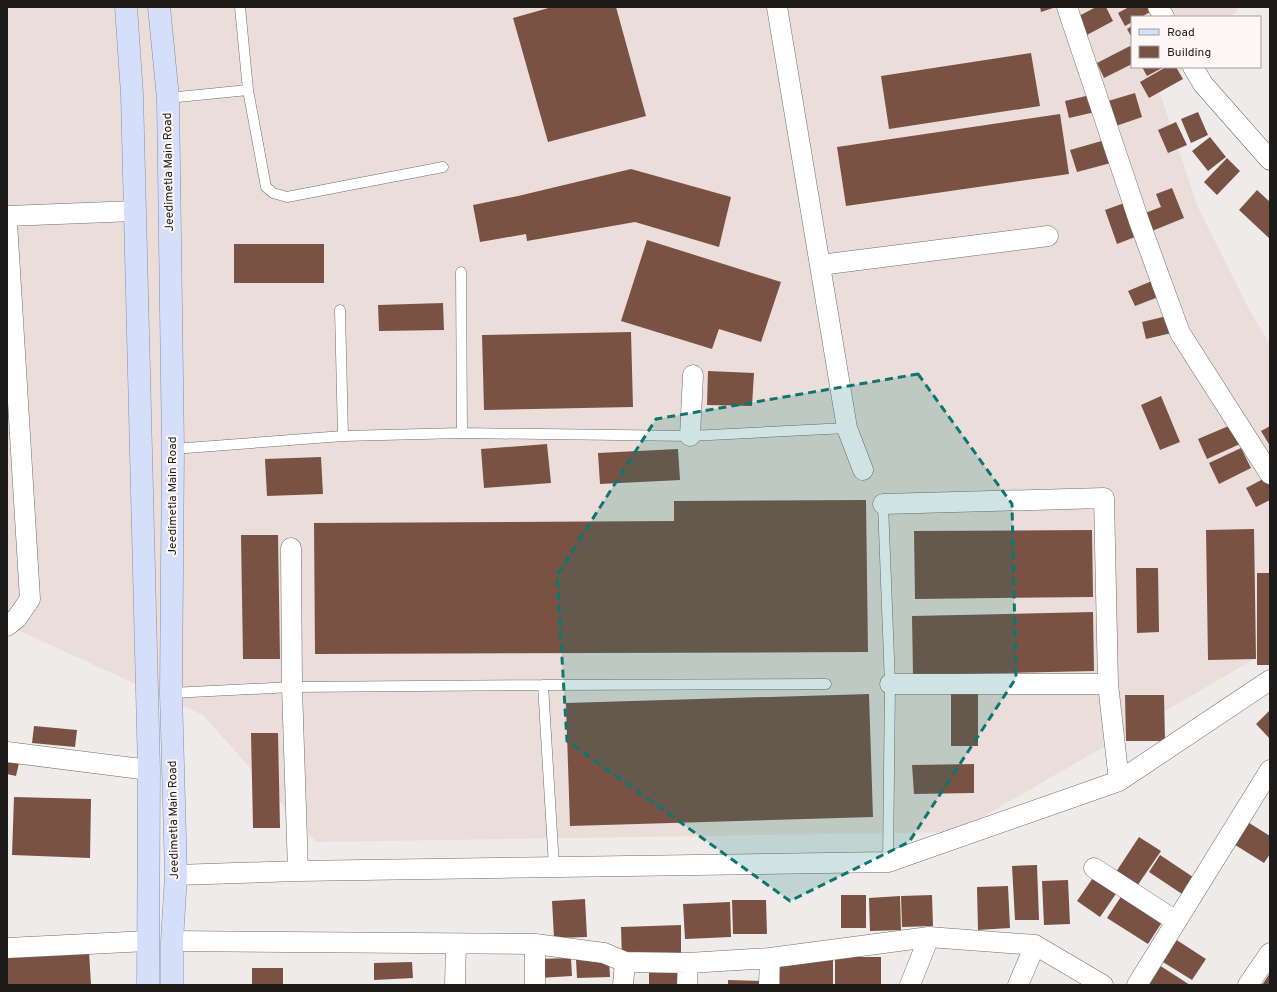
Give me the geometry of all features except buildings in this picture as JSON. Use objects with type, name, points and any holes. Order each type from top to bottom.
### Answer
[{"type":"main road","name":"Jeedimetla Main Road","points":[[126,7],[132,94],[150,770],[148,985]]},
{"type":"main road","name":"Jeedimetla Main Road","points":[[159,7],[168,98],[173,448],[171,693],[176,875],[172,941],[172,985]]},
{"type":"street","points":[[777,7],[847,428],[863,470]]},
{"type":"street","points":[[1067,7],[1139,221],[1180,333],[1270,474]]},
{"type":"street","points":[[1158,7],[1163,16]]},
{"type":"street","points":[[1194,68],[1204,84],[1270,160]]},
{"type":"street","points":[[7,216],[135,211]]},
{"type":"street","points":[[7,222],[11,346],[30,599],[17,618],[7,626]]},
{"type":"street","points":[[820,265],[1048,236]]},
{"type":"street","points":[[690,436],[693,374]]},
{"type":"street","points":[[883,504],[1104,498],[1108,684],[1119,781]]},
{"type":"street","points":[[291,548],[292,687],[298,871]]},
{"type":"street","points":[[176,875],[298,871],[888,862],[1119,781],[1270,680]]},
{"type":"street","points":[[890,684],[1108,684]]},
{"type":"street","points":[[7,752],[150,770]]},
{"type":"street","points":[[1137,985],[1270,770]]},
{"type":"street","points":[[1094,868],[1176,921]]},
{"type":"street","points":[[172,941],[535,944],[604,953],[625,962],[688,963],[770,958],[929,937],[1035,945],[1103,985]]},
{"type":"street","points":[[910,985],[929,937]]},
{"type":"street","points":[[7,948],[148,941]]},
{"type":"street","points":[[455,985],[456,944]]},
{"type":"street","points":[[535,944],[535,985]]},
{"type":"street","points":[[1018,985],[1035,945]]},
{"type":"street","points":[[1248,985],[1270,953]]},
{"type":"street","points":[[769,985],[770,958]]},
{"type":"street","points":[[623,985],[625,962]]},
{"type":"street","points":[[687,985],[688,963]]},
{"type":"lane","points":[[240,7],[248,90],[266,187],[273,193],[287,197],[443,167]]},
{"type":"lane","points":[[168,98],[248,90]]},
{"type":"lane","points":[[461,272],[462,433]]},
{"type":"lane","points":[[340,310],[343,436]]},
{"type":"lane","points":[[173,448],[343,436],[462,433],[690,436],[847,428]]},
{"type":"lane","points":[[883,504],[890,684],[888,862]]},
{"type":"lane","points":[[171,693],[292,687],[826,684]]},
{"type":"lane","points":[[543,685],[554,867]]},
{"type":"highlighted area","points":[[918,374],[1012,504],[1016,678],[909,842],[790,901],[567,741],[557,575],[656,419]]},
{"type":"shaded area","points":[[7,7],[1240,7],[1232,16],[1131,16],[1131,68],[1184,68],[1160,93],[1197,205],[1251,313],[1270,344],[1270,650],[957,832],[316,842],[203,715],[7,625]]}]
